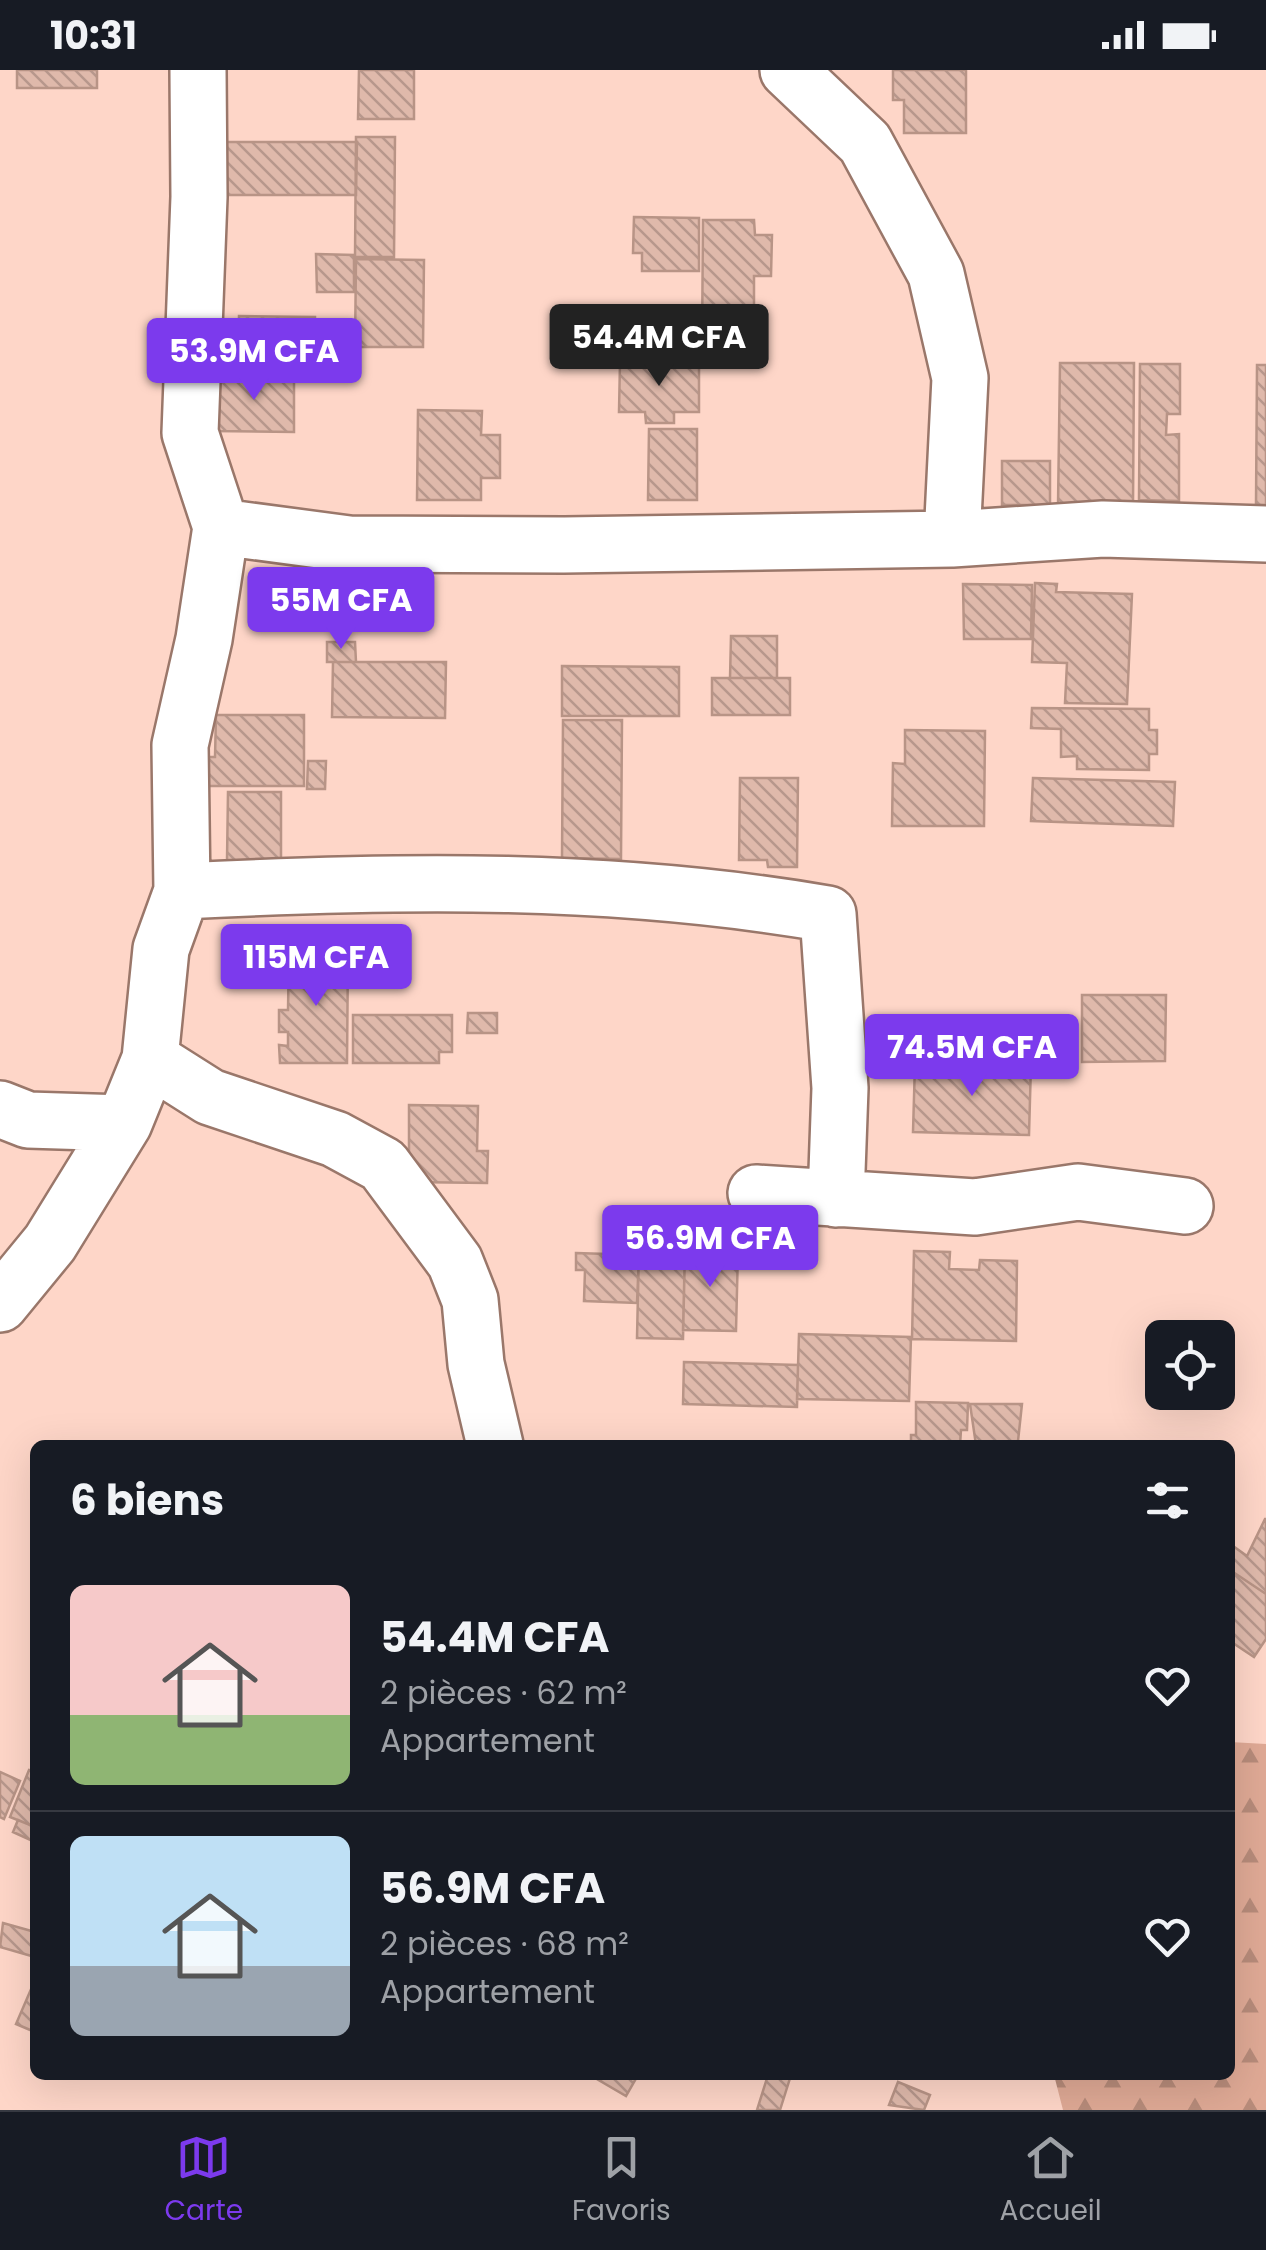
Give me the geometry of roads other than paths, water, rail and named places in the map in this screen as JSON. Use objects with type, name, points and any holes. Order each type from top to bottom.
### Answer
[{"type":"street","points":[[0,1304],[50,1243],[124,1123],[150,1059],[161,949],[182,891],[180,745],[204,639],[221,527],[190,433],[199,198],[198,70]]},
{"type":"street","points":[[788,70],[865,142],[936,274],[960,378],[952,539]]},
{"type":"street","points":[[221,527],[349,544],[564,546],[952,539],[1102,528],[1266,534]]},
{"type":"street","points":[[182,891],[373,881],[574,884],[720,895],[828,914],[840,1088],[836,1199]]},
{"type":"street","points":[[150,1059],[210,1097],[336,1140],[383,1165],[455,1262],[470,1300],[476,1364],[494,1440]]},
{"type":"street","points":[[0,1110],[28,1120],[124,1123]]},
{"type":"street","points":[[756,1194],[975,1207],[1078,1192],[1186,1206]]}]
